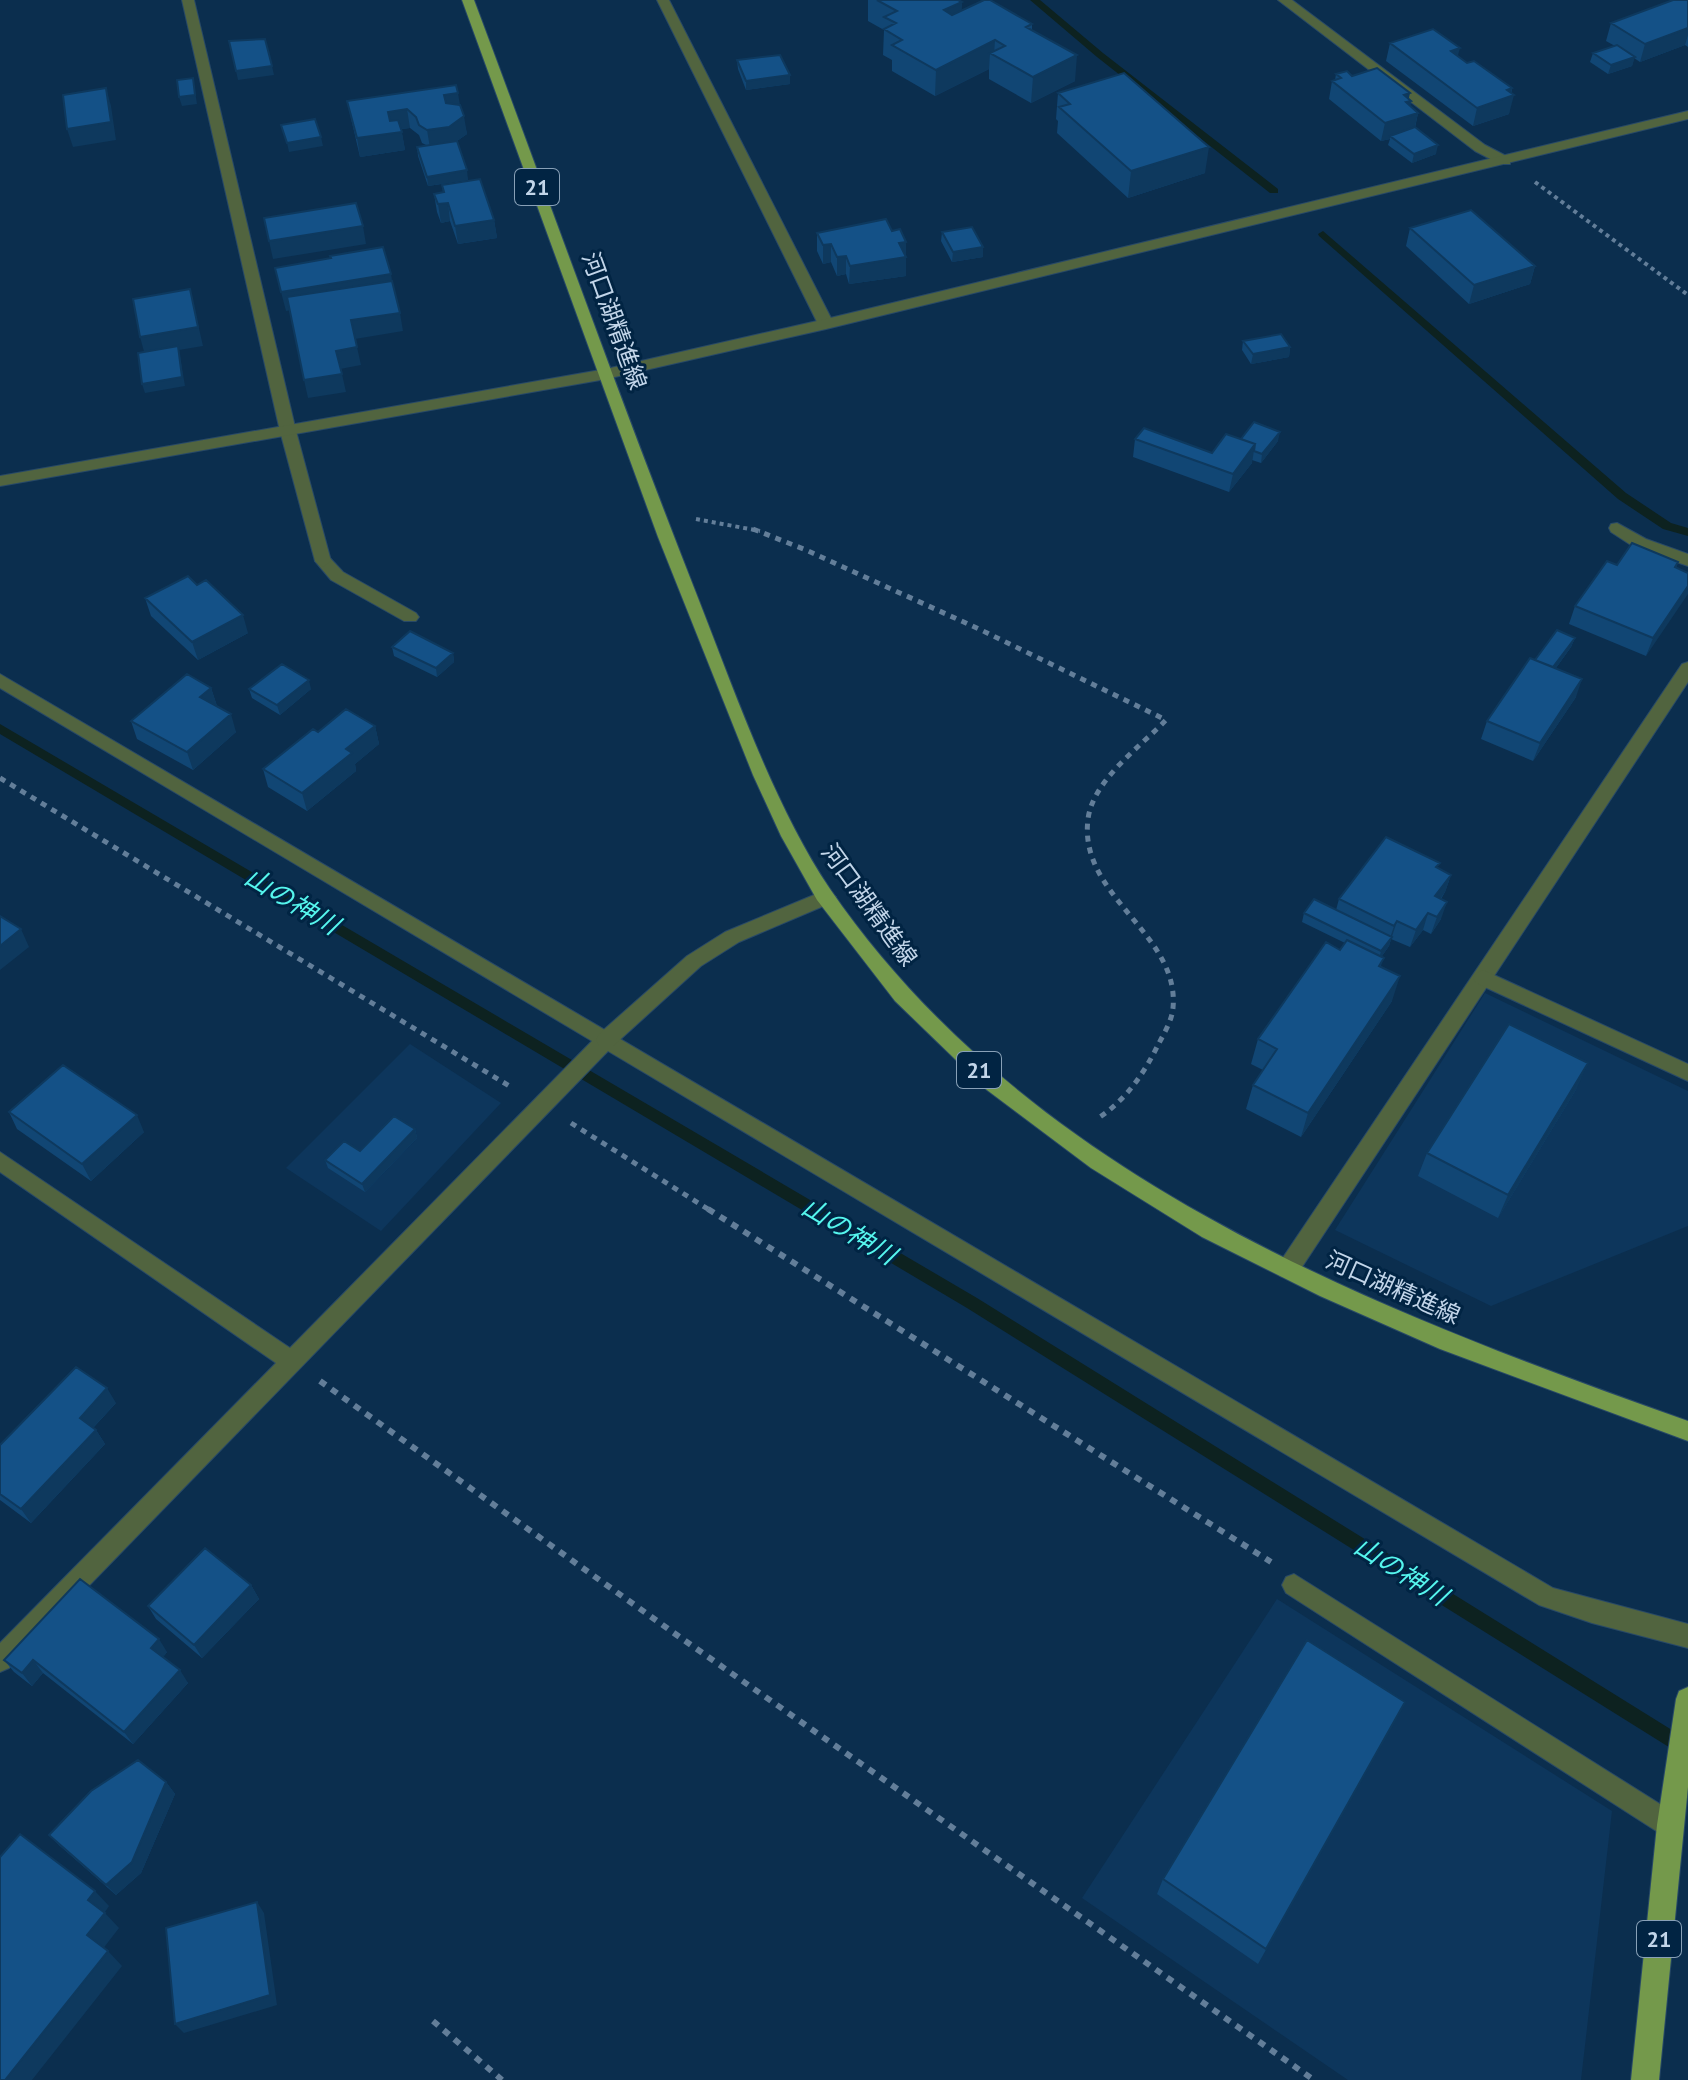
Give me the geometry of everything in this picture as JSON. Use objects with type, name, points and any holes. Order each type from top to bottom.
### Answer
[{"type":"main road","name":"河口湖精進線","points":[[468,0],[702,633],[795,846],[826,897],[874,962],[969,1061],[1089,1158],[1172,1209],[1288,1269],[1452,1342],[1591,1398],[1688,1431]]},
{"type":"main road","name":"21","points":[[1645,2080],[1670,1825],[1688,1699]]},
{"type":"street","points":[[188,0],[288,431],[323,561],[337,576],[410,617]]},
{"type":"street","points":[[663,0],[826,324]]},
{"type":"street","points":[[1284,0],[1480,148],[1505,161]]},
{"type":"street","points":[[0,481],[606,374],[826,324],[1688,115]]},
{"type":"street","points":[[1617,528],[1640,543],[1688,560]]},
{"type":"street","points":[[1288,1269],[1688,668]]},
{"type":"street","points":[[0,680],[600,1045],[1547,1597],[1592,1612],[1688,1636]]},
{"type":"street","points":[[0,1660],[600,1045],[694,961],[732,937],[826,897]]},
{"type":"street","points":[[1483,978],[1688,1073]]},
{"type":"street","points":[[0,1161],[290,1360]]},
{"type":"street","points":[[1294,1585],[1670,1825]]},
{"type":"path","points":[[1505,161],[1688,295]]},
{"type":"path","points":[[659,518],[723,520],[783,541],[1026,649],[1166,720],[1103,786],[1088,816],[1088,849],[1104,886],[1163,962],[1173,1007],[1159,1044],[1134,1089],[1103,1116],[1060,1136]]},
{"type":"path","points":[[0,778],[548,1099],[1275,1564],[1294,1585]]},
{"type":"path","points":[[290,1360],[681,1638],[1314,2080]]},
{"type":"path","points":[[433,2021],[502,2080]]},
{"type":"shaded area","points":[[1485,993],[1688,1091],[1688,1226],[1491,1306],[1335,1230]]},
{"type":"shaded area","points":[[410,1044],[501,1103],[381,1231],[286,1168]]},
{"type":"shaded area","points":[[1277,1599],[1612,1811],[1581,2080],[1348,2080],[1082,1898]]},
{"type":"building","points":[[877,0],[962,2],[944,10],[952,15],[990,0],[1032,24],[1026,27],[1077,55],[1033,77],[990,53],[1005,46],[995,40],[936,70],[892,45],[902,40],[884,29],[896,23],[884,17],[897,11]]},
{"type":"building","points":[[1673,0],[1688,0],[1688,28],[1645,44],[1611,23]]},
{"type":"building","points":[[1433,29],[1460,48],[1451,51],[1467,63],[1474,61],[1512,88],[1507,90],[1514,95],[1477,108],[1390,43]]},
{"type":"building","points":[[265,39],[272,66],[236,71],[229,41]]},
{"type":"building","points":[[1617,45],[1635,57],[1611,65],[1593,53]]},
{"type":"building","points":[[780,55],[790,75],[746,81],[737,60]]},
{"type":"building","points":[[1377,68],[1410,93],[1404,95],[1411,101],[1406,102],[1418,113],[1385,123],[1332,81],[1341,78],[1336,74],[1347,71],[1352,76]]},
{"type":"building","points":[[1124,73],[1209,147],[1131,171],[1059,107],[1070,104],[1058,93]]},
{"type":"building","points":[[193,78],[195,95],[179,97],[177,80]]},
{"type":"building","points":[[456,85],[458,93],[444,95],[446,103],[460,105],[464,116],[449,127],[427,130],[407,109],[388,112],[390,121],[398,120],[402,132],[357,138],[347,101]]},
{"type":"building","points":[[106,88],[111,122],[67,129],[63,95]]},
{"type":"building","points":[[315,119],[321,137],[287,143],[281,125]]},
{"type":"building","points":[[1415,127],[1438,145],[1414,154],[1390,136]]},
{"type":"building","points":[[457,141],[467,170],[427,177],[417,147]]},
{"type":"building","points":[[480,179],[494,220],[455,226],[448,203],[438,204],[434,194],[444,192],[442,185]]},
{"type":"building","points":[[356,203],[363,226],[269,241],[264,218]]},
{"type":"building","points":[[1471,210],[1535,266],[1474,285],[1410,228]]},
{"type":"building","points":[[886,219],[892,231],[900,229],[906,242],[899,243],[906,257],[850,266],[846,256],[837,257],[831,244],[823,245],[817,233]]},
{"type":"building","points":[[972,227],[983,247],[953,252],[942,232]]},
{"type":"building","points":[[383,247],[391,274],[281,292],[275,268]]},
{"type":"building","points":[[392,281],[400,313],[351,320],[357,347],[336,351],[342,374],[304,380],[287,297]]},
{"type":"building","points":[[190,289],[198,327],[140,337],[133,299]]},
{"type":"building","points":[[1281,334],[1290,347],[1253,354],[1243,341]]},
{"type":"building","points":[[178,346],[182,377],[142,384],[138,353]]},
{"type":"building","points":[[1254,422],[1280,432],[1262,454],[1254,451],[1255,444],[1241,439]]},
{"type":"building","points":[[1144,428],[1212,453],[1226,434],[1255,444],[1233,474],[1135,439]]},
{"type":"building","points":[[1632,543],[1678,562],[1675,567],[1688,573],[1688,586],[1653,638],[1575,606],[1607,561],[1617,565]]},
{"type":"building","points":[[188,576],[197,585],[206,580],[243,615],[192,642],[145,598]]},
{"type":"building","points":[[1557,630],[1575,638],[1553,667],[1535,660]]},
{"type":"building","points":[[410,631],[453,653],[436,668],[392,647]]},
{"type":"building","points":[[1530,658],[1582,679],[1540,743],[1487,721]]},
{"type":"building","points":[[282,664],[309,680],[277,705],[249,689]]},
{"type":"building","points":[[187,674],[211,688],[200,697],[231,714],[187,752],[131,721]]},
{"type":"building","points":[[346,709],[375,726],[346,749],[352,753],[302,793],[263,769],[313,729],[318,732]]},
{"type":"building","points":[[1386,837],[1440,863],[1436,867],[1451,875],[1435,896],[1447,902],[1437,917],[1428,913],[1416,930],[1397,921],[1394,926],[1339,899]]},
{"type":"building","points":[[1314,899],[1392,937],[1381,951],[1304,913]]},
{"type":"building","points":[[0,916],[21,929],[0,946]]},
{"type":"building","points":[[1347,940],[1384,958],[1379,966],[1400,976],[1308,1113],[1253,1085],[1277,1049],[1258,1039],[1326,942],[1340,950]]},
{"type":"building","points":[[1509,1024],[1588,1063],[1508,1195],[1427,1153]]},
{"type":"building","points":[[63,1065],[137,1115],[82,1164],[9,1112]]},
{"type":"building","points":[[394,1116],[415,1129],[362,1184],[325,1160],[344,1141],[360,1151]]},
{"type":"building","points":[[76,1367],[107,1388],[80,1418],[96,1430],[21,1509],[0,1494],[0,1445]]},
{"type":"building","points":[[205,1548],[251,1585],[194,1645],[148,1606]]},
{"type":"building","points":[[80,1579],[159,1639],[151,1648],[180,1670],[124,1732],[33,1660],[22,1673],[4,1660]]},
{"type":"building","points":[[1307,1640],[1405,1702],[1266,1949],[1163,1879]]},
{"type":"building","points":[[138,1760],[166,1782],[132,1862],[106,1885],[49,1835],[91,1791]]},
{"type":"building","points":[[20,1834],[95,1891],[88,1900],[105,1913],[87,1935],[108,1951],[5,2080],[0,2080],[0,1857]]},
{"type":"building","points":[[257,1902],[270,1995],[175,2024],[166,1928]]},
{"type":"waterway","points":[[1035,0],[1274,191]]},
{"type":"waterway","points":[[1323,234],[1622,496],[1667,526],[1688,532]]},
{"type":"waterway","name":"山の神川","points":[[0,728],[972,1303],[1688,1750]]}]
